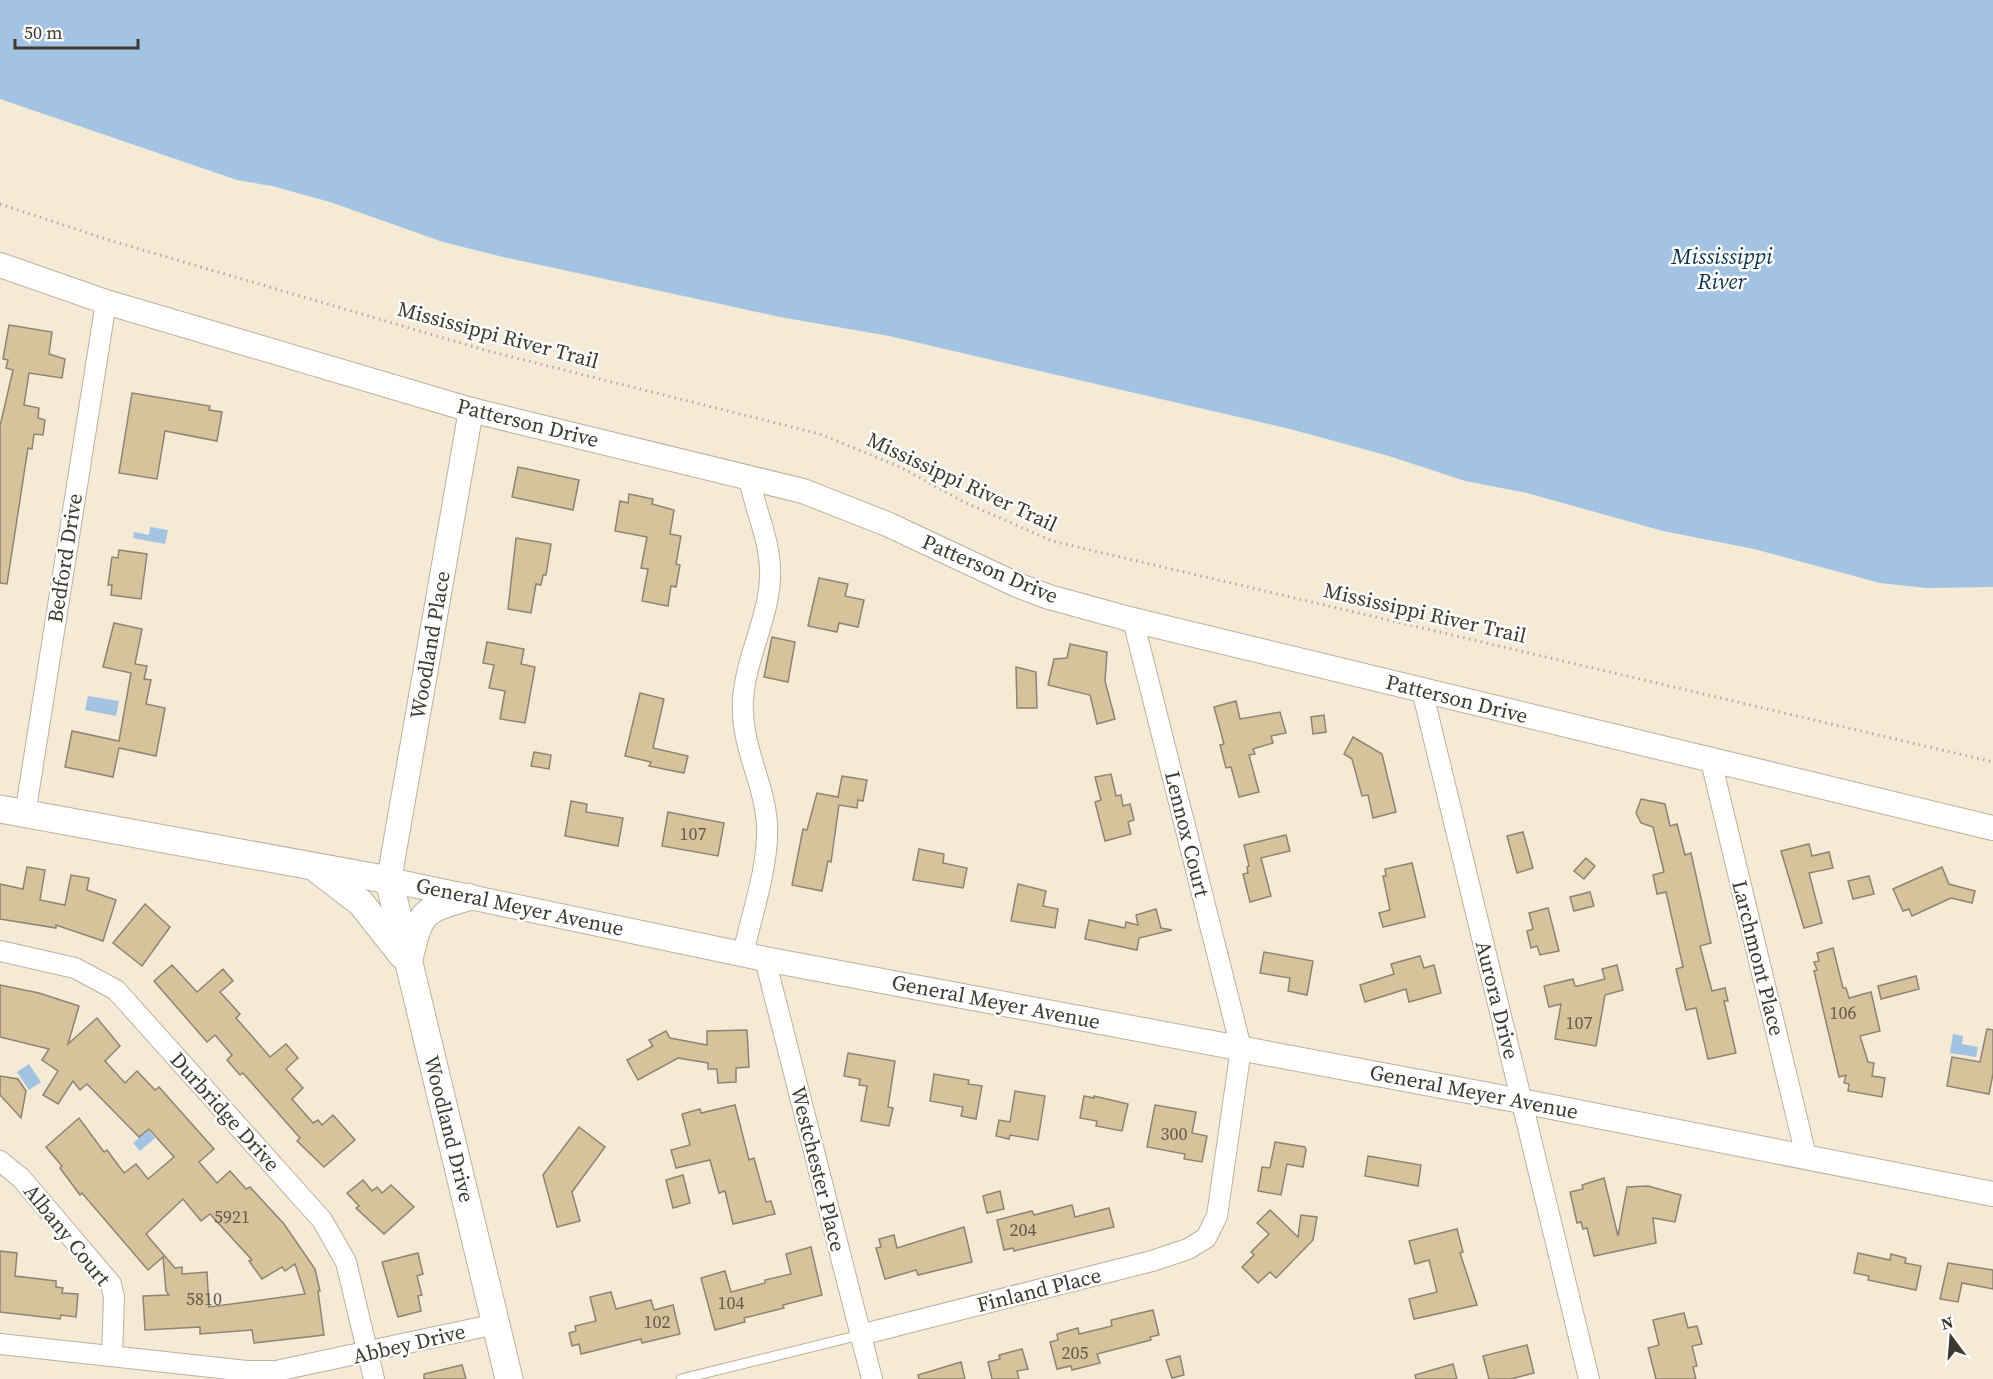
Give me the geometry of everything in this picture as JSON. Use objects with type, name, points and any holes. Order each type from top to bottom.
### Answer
[{"type":"main road","name":"General Meyer Avenue","points":[[13,812],[389,880]]},
{"type":"main road","points":[[312,866],[361,903],[408,963]]},
{"type":"main road","name":"Woodland Drive","points":[[389,880],[509,1379]]},
{"type":"main road","points":[[408,963],[416,930],[424,915],[434,907],[468,897]]},
{"type":"street","name":"Patterson Drive","points":[[0,265],[106,302],[471,410],[749,477],[839,503],[1049,597],[1133,620],[1993,828]]},
{"type":"street","name":"Bedford Drive","points":[[13,812],[106,302]]},
{"type":"street","name":"Woodland Place","points":[[389,880],[471,410]]},
{"type":"street","name":"Westchester Place","points":[[749,477],[752,497],[767,536],[770,581],[743,697],[746,747],[764,803],[767,825],[754,956],[872,1379]]},
{"type":"street","name":"Lennox Court","points":[[1133,620],[1241,1048]]},
{"type":"street","name":"Aurora Drive","points":[[1422,690],[1589,1379]]},
{"type":"street","name":"Larchmont Place","points":[[1711,761],[1806,1156]]},
{"type":"street","name":"General Meyer Avenue","points":[[389,880],[754,956],[1521,1101],[1993,1194]]},
{"type":"street","name":"Durbridge Drive","points":[[0,951],[75,968],[116,990],[322,1220],[346,1262],[374,1379]]},
{"type":"street","name":"Finland Place","points":[[860,1335],[1152,1261],[1188,1249],[1206,1238],[1217,1216],[1241,1048]]},
{"type":"street","name":"Albany Court","points":[[0,1161],[21,1178],[111,1284],[114,1297],[112,1356]]},
{"type":"street","name":"Abbey Drive","points":[[0,1344],[276,1371],[496,1324]]},
{"type":"lane","name":"Finland Place","points":[[681,1379],[860,1335]]},
{"type":"path","name":"Mississippi River Trail","points":[[0,204],[112,241],[488,351],[820,434],[900,468],[964,502],[1052,542],[1993,762]]},
{"type":"water","name":"Mississippi River","points":[[0,0],[1993,0],[1993,587],[1927,588],[1880,583],[1754,549],[1663,531],[1527,493],[1465,481],[1389,456],[1290,429],[889,336],[780,317],[443,242],[330,202],[272,186],[237,180],[0,99]]},
{"type":"water","points":[[150,527],[168,530],[165,544],[133,538],[134,532],[149,535]]},
{"type":"water","points":[[88,696],[119,701],[116,716],[85,710]]},
{"type":"water","points":[[1953,1034],[1963,1036],[1962,1044],[1978,1047],[1976,1057],[1950,1053]]},
{"type":"water","points":[[29,1064],[41,1082],[29,1090],[17,1072]]},
{"type":"water","points":[[148,1130],[155,1138],[140,1151],[133,1143]]},
{"type":"building","points":[[9,325],[52,332],[49,354],[65,359],[62,378],[29,373],[24,405],[39,408],[38,418],[45,420],[43,435],[34,434],[32,449],[28,448],[7,584],[0,583],[0,426],[13,370],[6,368],[8,360],[3,359]]},
{"type":"building","points":[[132,393],[210,406],[209,410],[222,412],[217,441],[165,431],[157,479],[119,473]]},
{"type":"building","points":[[518,467],[579,480],[573,510],[512,497]]},
{"type":"building","points":[[629,494],[653,499],[652,504],[674,510],[670,534],[681,536],[676,564],[680,565],[676,587],[671,586],[668,606],[642,601],[648,569],[641,568],[647,537],[615,531],[620,501],[628,503]]},
{"type":"building","points":[[516,538],[551,544],[546,575],[543,575],[541,585],[536,584],[531,613],[508,609]]},
{"type":"building","points":[[119,550],[147,554],[141,599],[111,595],[112,585],[108,585],[112,557],[118,558]]},
{"type":"building","points":[[819,578],[848,584],[845,596],[864,600],[858,627],[839,623],[837,632],[808,626]]},
{"type":"building","points":[[114,623],[142,629],[135,664],[147,666],[144,679],[151,680],[146,704],[165,708],[156,756],[119,748],[113,777],[65,767],[72,731],[119,741],[131,673],[103,667]]},
{"type":"building","points":[[772,637],[795,642],[788,682],[764,677]]},
{"type":"building","points":[[487,642],[524,649],[521,664],[535,667],[525,723],[500,719],[505,691],[489,688],[494,665],[483,663]]},
{"type":"building","points":[[1070,644],[1107,652],[1105,681],[1115,719],[1097,724],[1090,695],[1048,685],[1054,659],[1067,658]]},
{"type":"building","points":[[1016,667],[1036,672],[1037,708],[1017,708]]},
{"type":"building","points":[[640,693],[664,699],[653,748],[688,756],[684,773],[649,766],[651,762],[625,756]]},
{"type":"building","points":[[1236,701],[1240,719],[1280,712],[1286,733],[1271,736],[1273,743],[1253,749],[1255,754],[1249,755],[1259,792],[1239,797],[1231,767],[1226,768],[1220,745],[1224,744],[1214,707]]},
{"type":"building","points":[[1324,715],[1326,732],[1313,734],[1311,717]]},
{"type":"building","points":[[1353,737],[1382,754],[1396,812],[1373,818],[1368,795],[1362,796],[1352,759],[1344,754]]},
{"type":"building","points":[[534,752],[551,755],[549,769],[531,766]]},
{"type":"building","points":[[1111,774],[1116,796],[1121,795],[1123,806],[1130,804],[1134,820],[1128,822],[1131,834],[1105,841],[1095,802],[1101,800],[1095,777]]},
{"type":"building","points":[[842,776],[867,780],[863,801],[858,800],[857,808],[839,805],[831,862],[828,861],[822,891],[792,885],[803,829],[807,830],[817,793],[838,797]]},
{"type":"building","points":[[1641,799],[1665,804],[1670,826],[1677,824],[1685,855],[1691,853],[1711,943],[1700,946],[1712,991],[1725,988],[1728,1001],[1724,1001],[1736,1053],[1708,1059],[1696,1008],[1686,1010],[1676,969],[1683,967],[1666,892],[1657,894],[1653,875],[1664,872],[1653,827],[1641,823],[1636,813]]},
{"type":"building","points":[[571,801],[587,804],[586,812],[623,818],[618,846],[565,836]]},
{"type":"building","points":[[668,812],[724,823],[718,856],[662,846]]},
{"type":"building","points":[[1523,832],[1533,868],[1517,873],[1507,836]]},
{"type":"building","points":[[1286,835],[1290,851],[1261,858],[1271,896],[1250,902],[1243,874],[1248,873],[1247,867],[1249,866],[1244,845]]},
{"type":"building","points":[[1809,844],[1812,856],[1829,852],[1833,868],[1809,873],[1822,923],[1804,928],[1781,851]]},
{"type":"building","points":[[919,849],[944,854],[943,863],[967,868],[963,888],[913,880]]},
{"type":"building","points":[[1586,858],[1595,866],[1584,879],[1574,871]]},
{"type":"building","points":[[1412,863],[1425,917],[1383,927],[1379,913],[1390,910],[1383,876],[1386,876],[1385,869]]},
{"type":"building","points":[[27,867],[45,870],[40,900],[65,905],[71,875],[89,878],[87,890],[116,900],[103,941],[56,925],[56,928],[0,919],[0,884],[23,889]]},
{"type":"building","points":[[1942,867],[1949,884],[1975,891],[1972,903],[1951,898],[1912,916],[1909,909],[1903,911],[1893,889]]},
{"type":"building","points":[[1869,876],[1874,894],[1853,899],[1848,881]]},
{"type":"building","points":[[1018,884],[1046,891],[1043,906],[1058,909],[1055,928],[1011,921]]},
{"type":"building","points":[[1590,892],[1594,906],[1574,911],[1570,897]]},
{"type":"building","points":[[145,904],[170,927],[142,966],[113,943]]},
{"type":"building","points":[[1548,908],[1559,951],[1540,955],[1537,946],[1531,948],[1527,931],[1533,929],[1529,913]]},
{"type":"building","points":[[1156,909],[1161,928],[1172,930],[1139,938],[1137,950],[1085,939],[1089,920],[1125,928],[1126,922],[1138,925],[1136,915]]},
{"type":"building","points":[[1833,948],[1843,988],[1846,988],[1849,998],[1871,992],[1880,1031],[1860,1036],[1868,1062],[1874,1063],[1872,1076],[1885,1078],[1882,1097],[1848,1091],[1849,1084],[1844,1083],[1846,1075],[1839,1077],[1814,971],[1817,970],[1814,962],[1819,961],[1817,953]]},
{"type":"building","points":[[1264,952],[1313,961],[1307,995],[1288,991],[1290,978],[1260,973]]},
{"type":"building","points":[[1420,956],[1424,968],[1434,965],[1441,993],[1409,1002],[1406,989],[1365,1002],[1360,985],[1394,974],[1391,964]]},
{"type":"building","points":[[172,965],[197,992],[223,969],[233,981],[220,992],[240,1014],[236,1018],[270,1057],[286,1044],[298,1058],[286,1069],[303,1088],[292,1099],[313,1123],[318,1120],[322,1125],[333,1115],[355,1140],[324,1167],[297,1141],[300,1138],[243,1073],[240,1075],[227,1060],[232,1055],[215,1035],[207,1042],[154,981]]},
{"type":"building","points":[[1617,965],[1623,990],[1605,995],[1596,1046],[1555,1039],[1561,1004],[1549,1007],[1544,986],[1573,979],[1575,986],[1578,986],[1605,979],[1602,969]]},
{"type":"building","points":[[1916,976],[1919,989],[1881,999],[1878,986]]},
{"type":"building","points":[[0,985],[39,993],[79,1006],[68,1044],[97,1018],[120,1046],[105,1061],[125,1083],[137,1071],[155,1090],[159,1087],[214,1149],[199,1162],[217,1183],[230,1171],[246,1189],[250,1187],[284,1224],[315,1269],[320,1291],[318,1291],[324,1335],[254,1343],[252,1330],[200,1334],[200,1327],[145,1330],[143,1296],[169,1295],[166,1291],[163,1257],[148,1270],[82,1193],[80,1195],[60,1168],[62,1166],[46,1147],[79,1118],[104,1152],[107,1150],[124,1173],[136,1164],[148,1179],[174,1157],[149,1129],[139,1137],[87,1084],[80,1090],[73,1081],[58,1104],[43,1095],[58,1071],[42,1060],[49,1049],[0,1037]],"holes":[[[183,1199],[201,1221],[210,1214],[252,1260],[249,1261],[262,1279],[282,1267],[285,1271],[295,1264],[305,1294],[209,1307],[207,1272],[182,1274],[182,1267],[175,1268],[146,1234]]]},
{"type":"building","points":[[1987,1029],[1993,1030],[1993,1074],[1989,1094],[1947,1086],[1952,1057],[1980,1062]]},
{"type":"building","points":[[747,1030],[749,1067],[736,1068],[736,1082],[718,1083],[717,1069],[708,1069],[708,1063],[678,1058],[638,1080],[627,1060],[653,1046],[649,1040],[666,1031],[670,1038],[707,1045],[707,1031]]},
{"type":"building","points":[[848,1053],[895,1061],[888,1107],[893,1108],[889,1126],[861,1121],[867,1086],[859,1085],[860,1079],[844,1076]]},
{"type":"building","points":[[934,1074],[969,1080],[968,1084],[982,1086],[976,1119],[961,1116],[963,1107],[930,1101]]},
{"type":"building","points":[[0,1076],[18,1079],[26,1091],[21,1118],[0,1095]]},
{"type":"building","points":[[1015,1091],[1045,1096],[1038,1140],[1010,1135],[1009,1139],[996,1136],[999,1120],[1010,1122]]},
{"type":"building","points":[[1084,1096],[1128,1104],[1122,1131],[1096,1126],[1097,1121],[1080,1118]]},
{"type":"building","points":[[735,1105],[749,1160],[754,1158],[766,1202],[771,1201],[775,1214],[733,1224],[725,1191],[719,1193],[710,1160],[676,1168],[671,1150],[690,1145],[682,1114],[700,1109],[701,1113]]},
{"type":"building","points":[[1155,1105],[1196,1112],[1192,1133],[1207,1136],[1202,1162],[1184,1159],[1185,1154],[1147,1147]]},
{"type":"building","points":[[579,1127],[605,1147],[572,1192],[580,1221],[557,1227],[543,1175]]},
{"type":"building","points":[[1275,1142],[1305,1147],[1306,1150],[1303,1167],[1287,1164],[1281,1195],[1258,1191],[1262,1167],[1270,1168]]},
{"type":"building","points":[[1368,1156],[1421,1165],[1418,1186],[1365,1176]]},
{"type":"building","points":[[683,1175],[690,1203],[673,1208],[666,1180]]},
{"type":"building","points":[[1604,1178],[1618,1236],[1627,1187],[1648,1186],[1681,1195],[1675,1222],[1653,1218],[1656,1243],[1594,1256],[1587,1228],[1583,1229],[1581,1222],[1577,1223],[1570,1192],[1583,1189],[1582,1185]]},
{"type":"building","points":[[363,1180],[372,1191],[377,1187],[382,1193],[391,1185],[414,1207],[384,1234],[356,1208],[359,1206],[347,1193]]},
{"type":"building","points":[[1000,1191],[1004,1209],[987,1213],[983,1196]]},
{"type":"building","points":[[1072,1205],[1075,1217],[1109,1208],[1114,1227],[1014,1251],[1013,1248],[1004,1250],[997,1220],[1032,1211],[1034,1215]]},
{"type":"building","points":[[1270,1210],[1298,1237],[1301,1215],[1317,1217],[1313,1240],[1276,1278],[1270,1272],[1258,1283],[1242,1267],[1254,1255],[1251,1252],[1269,1234],[1257,1223]]},
{"type":"building","points":[[964,1227],[972,1262],[918,1275],[916,1270],[885,1279],[876,1248],[881,1247],[879,1239],[894,1235],[897,1248]]},
{"type":"building","points":[[1457,1229],[1463,1252],[1460,1253],[1477,1305],[1414,1319],[1409,1299],[1437,1292],[1429,1260],[1415,1264],[1409,1241]]},
{"type":"building","points":[[811,1247],[822,1295],[783,1305],[784,1308],[744,1318],[745,1322],[715,1330],[701,1278],[725,1271],[731,1292],[765,1283],[765,1280],[791,1274],[786,1254]]},
{"type":"building","points":[[0,1251],[17,1253],[15,1276],[56,1281],[56,1287],[63,1288],[62,1293],[78,1294],[76,1317],[61,1315],[60,1319],[0,1312]]},
{"type":"building","points":[[418,1253],[423,1274],[417,1276],[422,1295],[418,1296],[421,1311],[398,1317],[382,1262]]},
{"type":"building","points":[[1858,1253],[1890,1260],[1891,1254],[1906,1258],[1905,1263],[1921,1266],[1916,1290],[1868,1280],[1869,1276],[1854,1273]]},
{"type":"building","points":[[1948,1263],[1993,1270],[1993,1289],[1962,1283],[1958,1302],[1940,1299]]},
{"type":"building","points":[[611,1292],[616,1309],[651,1300],[654,1310],[673,1305],[680,1334],[642,1343],[641,1339],[581,1354],[579,1344],[572,1346],[569,1333],[576,1331],[575,1326],[596,1321],[590,1297]]},
{"type":"building","points":[[1153,1310],[1159,1335],[1150,1337],[1151,1340],[1097,1354],[1100,1363],[1072,1370],[1071,1366],[1057,1369],[1050,1342],[1058,1340],[1057,1334],[1078,1328],[1079,1334],[1112,1326],[1111,1320]]},
{"type":"building","points":[[1684,1313],[1688,1328],[1697,1326],[1702,1344],[1692,1346],[1697,1366],[1693,1367],[1696,1379],[1656,1379],[1648,1348],[1659,1345],[1653,1320]]},
{"type":"building","points":[[1527,1345],[1534,1373],[1511,1379],[1489,1379],[1483,1356]]},
{"type":"building","points":[[1022,1349],[1028,1369],[1017,1371],[1019,1379],[992,1379],[988,1362],[1000,1359],[999,1355]]},
{"type":"building","points":[[1180,1356],[1184,1375],[1172,1378],[1166,1360]]},
{"type":"building","points":[[961,1362],[965,1379],[919,1379],[918,1375]]},
{"type":"building","points":[[1453,1364],[1457,1379],[1416,1379],[1415,1375]]},
{"type":"building","points":[[462,1365],[466,1379],[424,1379],[424,1374]]}]
